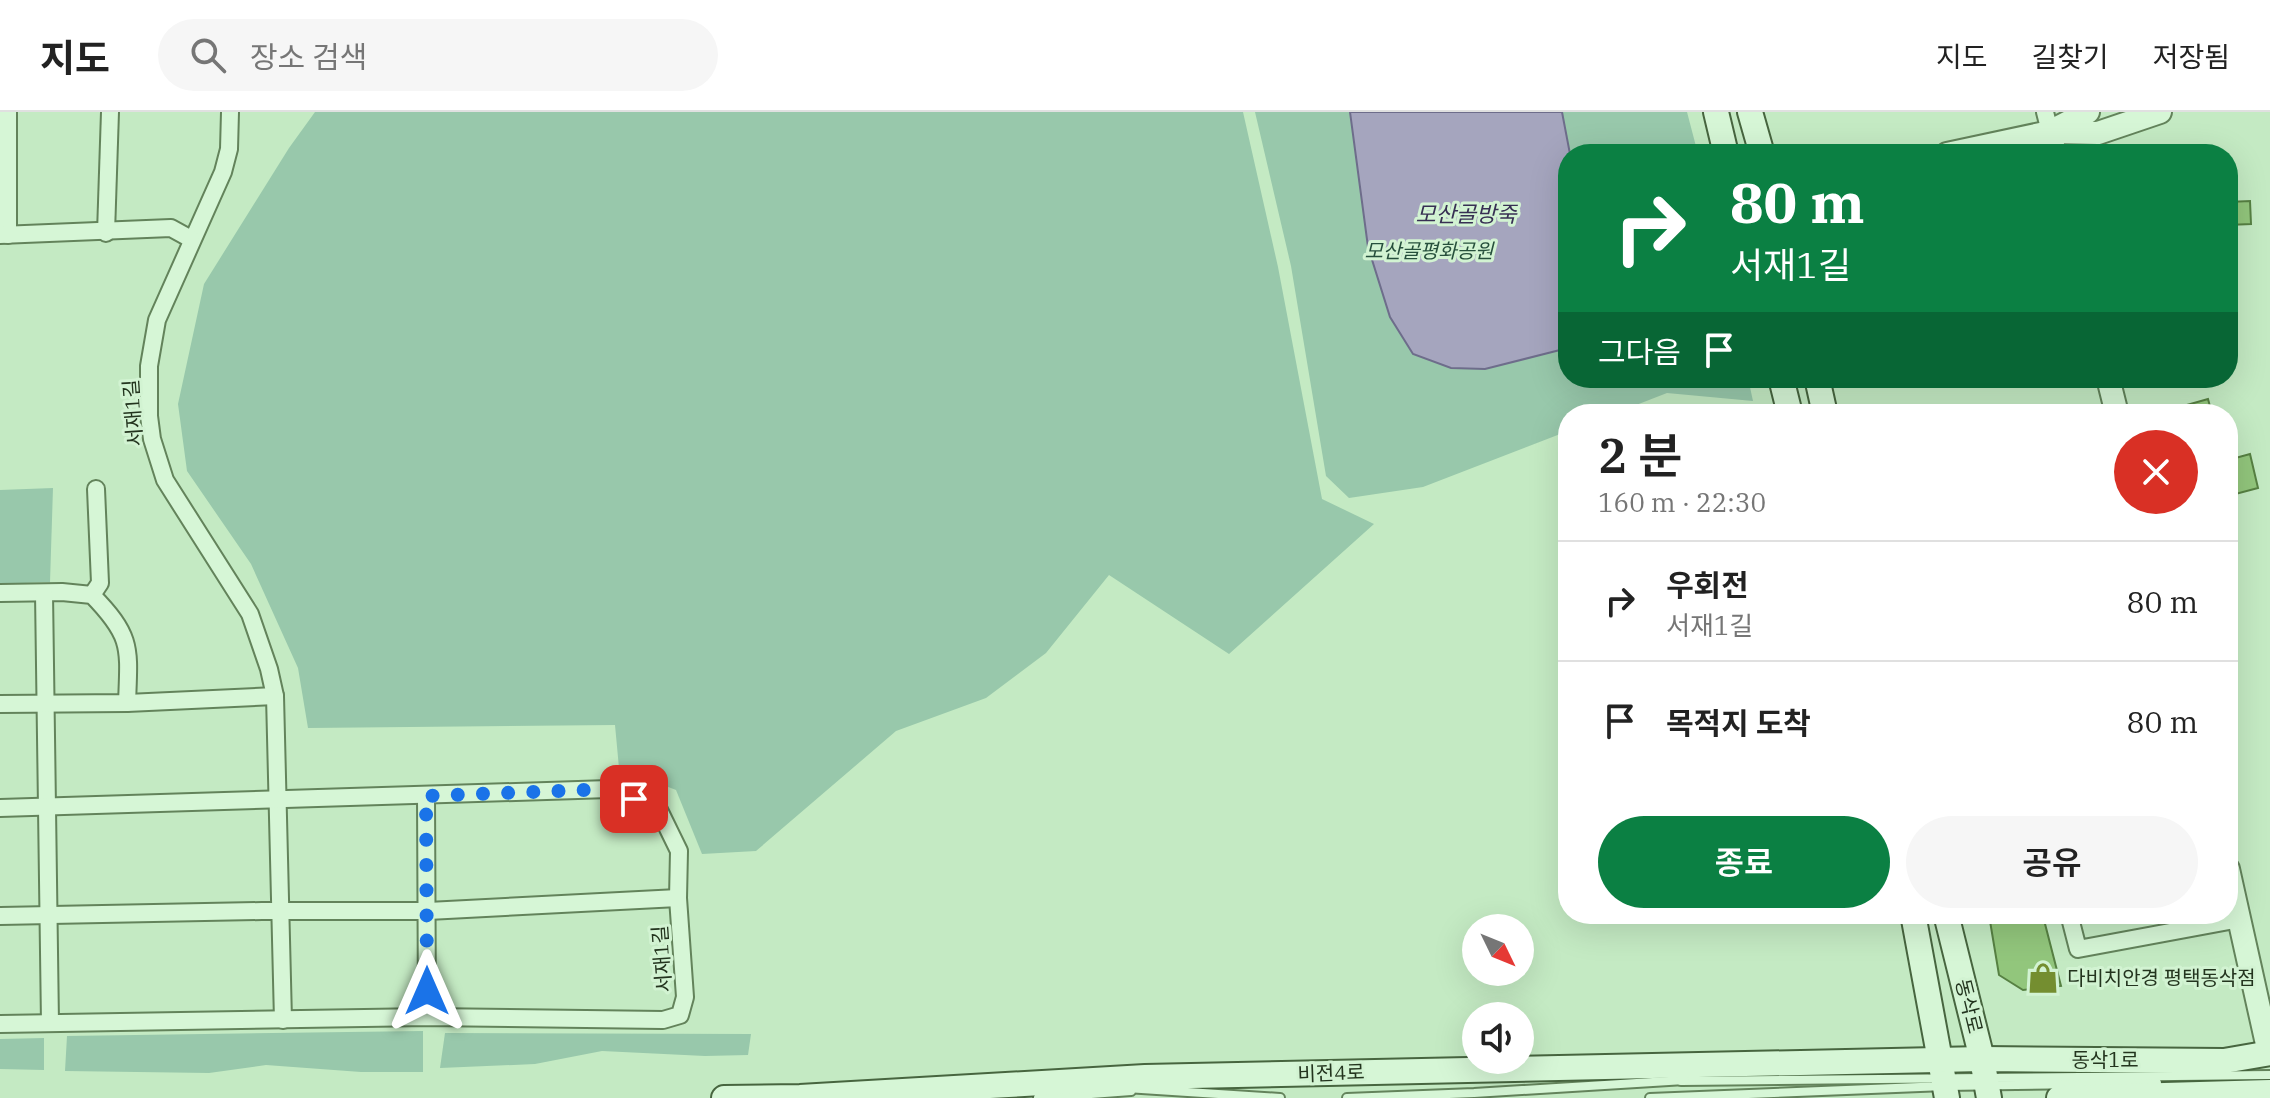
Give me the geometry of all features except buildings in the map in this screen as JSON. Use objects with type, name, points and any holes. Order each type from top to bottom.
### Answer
[{"type":"main road","points":[[1716,112],[1724,144]]},
{"type":"main road","points":[[1750,112],[1759,144]]},
{"type":"main road","name":"동삭로","points":[[1915,924],[1944,1080]]},
{"type":"main road","name":"동삭로","points":[[1948,924],[1986,1080]]},
{"type":"main road","name":"동삭1로","points":[[1944,1080],[1986,1080],[2224,1061],[2270,1053]]},
{"type":"main road","name":"비전4로","points":[[724,1098],[800,1097],[1145,1077],[1470,1069],[1740,1066],[1944,1080]]},
{"type":"main road","name":"동삭1로","points":[[2059,1098],[2270,1092]]},
{"type":"street","points":[[8,112],[4,235],[171,228],[191,239]]},
{"type":"street","points":[[106,233],[110,112]]},
{"type":"street","name":"서재1길","points":[[230,112],[229,149],[223,172],[165,298],[152,341],[148,392],[152,439],[161,471],[173,497],[250,614],[275,696],[283,1020]]},
{"type":"street","points":[[2050,133],[2088,112]]},
{"type":"street","points":[[1996,144],[2050,133],[2098,133],[2160,112]]},
{"type":"street","points":[[92,595],[100,583],[96,489]]},
{"type":"street","points":[[0,593],[92,595],[122,630],[129,655],[127,703]]},
{"type":"street","points":[[44,593],[50,1023]]},
{"type":"street","points":[[0,704],[127,703],[275,696]]},
{"type":"street","points":[[0,808],[609,789],[658,808],[679,851],[678,898]]},
{"type":"street","points":[[426,796],[427,1017]]},
{"type":"street","name":"서재1길","points":[[0,916],[428,911],[678,898],[685,997],[680,1015],[672,1019],[427,1017],[0,1024]]},
{"type":"street","points":[[2238,911],[2270,1053]]},
{"type":"street","points":[[2072,924],[2078,949],[2213,924]]},
{"type":"lane","points":[[2224,1061],[2270,1073]]},
{"type":"lane","points":[[1681,1081],[1740,1066]]},
{"type":"lane","points":[[1986,1080],[2270,1073]]},
{"type":"lane","points":[[1347,1098],[1681,1081],[1944,1080]]},
{"type":"lane","points":[[1650,1098],[1944,1080]]},
{"type":"lane","points":[[1986,1080],[2270,1083]]},
{"type":"lane","points":[[1090,1081],[1139,1091]]},
{"type":"lane","points":[[1038,1098],[1139,1091],[1280,1098]]},
{"type":"green space","points":[[315,112],[1243,112],[1278,267],[1322,499],[1374,524],[1229,654],[1109,575],[1046,653],[986,698],[896,731],[756,851],[702,854],[676,790],[619,768],[615,725],[308,728],[298,668],[251,564],[187,471],[178,404],[204,284]]},
{"type":"green space","name":"모산골평화공원","points":[[1255,112],[1687,112],[1695,144],[1558,144],[1558,388],[1750,388],[1753,401],[1667,393],[1639,404],[1558,404],[1558,435],[1423,487],[1349,498],[1326,476],[1291,266]]},
{"type":"green space","points":[[53,488],[50,582],[0,584],[0,490]]},
{"type":"green space","points":[[423,1031],[423,1072],[361,1072],[266,1065],[209,1073],[65,1071],[67,1036]]},
{"type":"green space","points":[[445,1033],[751,1034],[748,1055],[602,1051],[535,1064],[440,1068]]},
{"type":"green space","points":[[44,1038],[44,1070],[0,1069],[0,1039]]},
{"type":"water","name":"모산골방죽","points":[[1350,112],[1562,112],[1568,144],[1558,144],[1558,351],[1485,369],[1451,368],[1413,354],[1390,317],[1368,247]]},
{"type":"place","name":"다비치안경 평택동삭점","points":[[2043,978]]},
{"type":"route","points":[[427,991],[426,796],[609,789],[634,799]]}]
